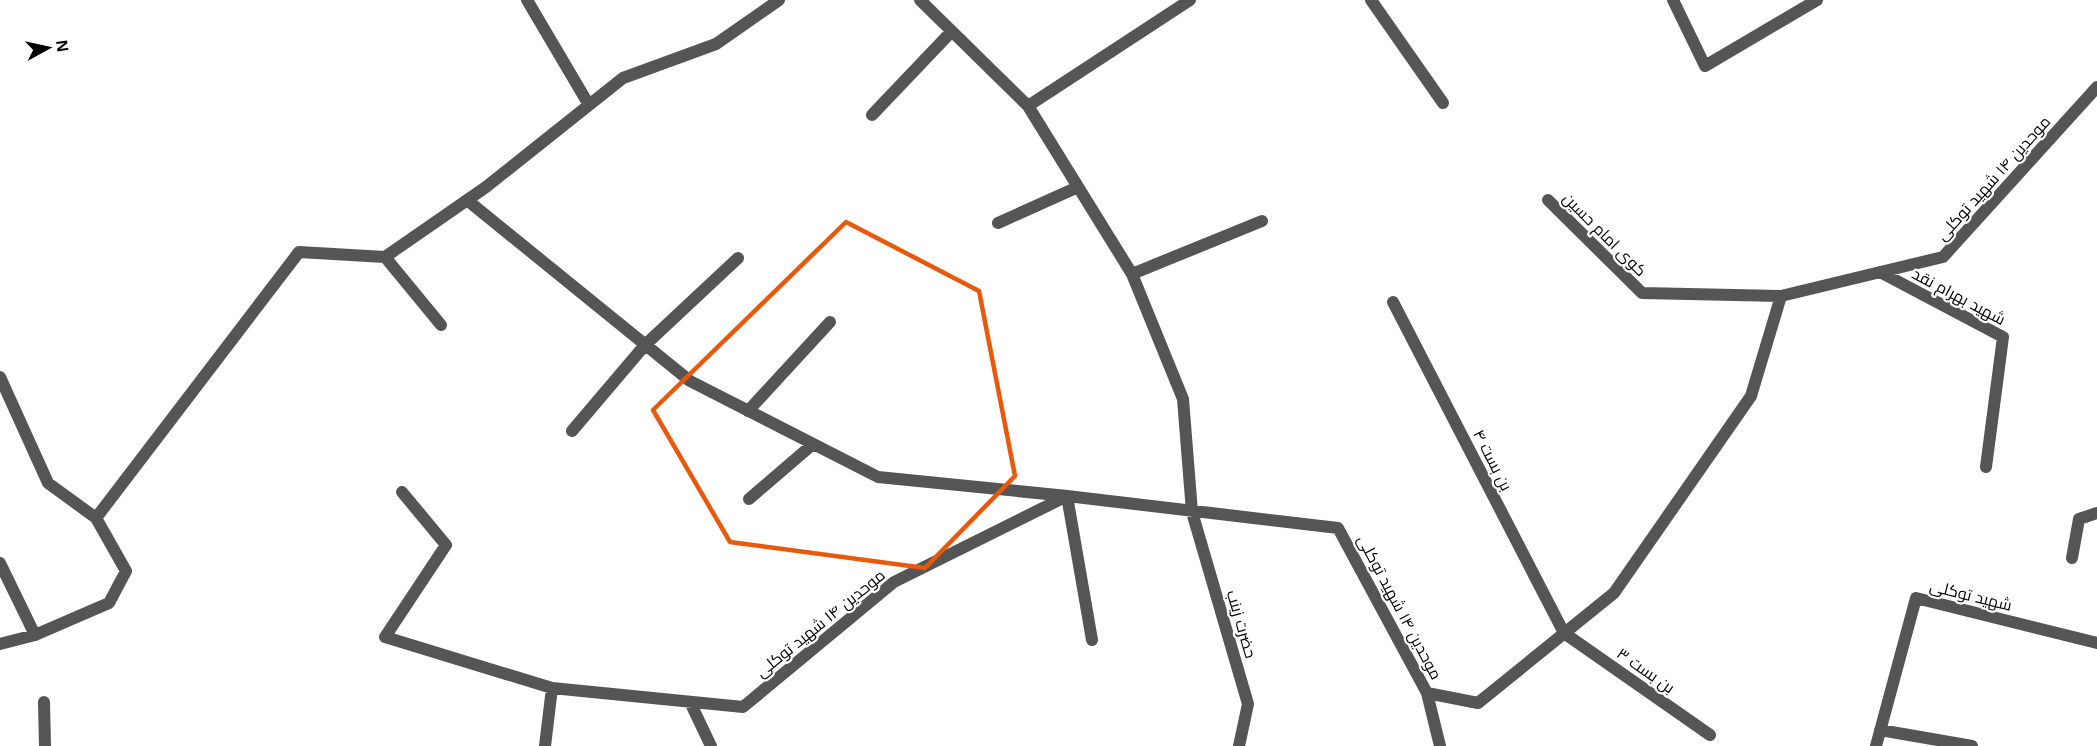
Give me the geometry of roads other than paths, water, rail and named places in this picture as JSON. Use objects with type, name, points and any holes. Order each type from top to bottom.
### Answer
[{"type":"street","points":[[527,0],[589,105]]},
{"type":"street","points":[[96,519],[299,252],[385,256],[467,200],[623,78],[716,44],[779,0]]},
{"type":"street","name":"حضرت زینب","points":[[920,0],[1028,106],[1132,274],[1183,399],[1192,512],[1248,705],[1239,746]]},
{"type":"street","points":[[1028,106],[1190,0]]},
{"type":"street","points":[[1371,0],[1443,103]]},
{"type":"street","points":[[1673,0],[1705,66],[1817,0]]},
{"type":"street","points":[[872,115],[952,31]]},
{"type":"street","name":"موحدین ۱۴ شهید توکلی","points":[[402,492],[446,545],[385,638],[552,688],[743,707],[894,582],[1067,496],[1338,528],[1427,693],[1478,703],[1614,592],[1751,396],[1781,296],[1943,257],[2097,87]]},
{"type":"street","points":[[998,224],[1078,187]]},
{"type":"street","points":[[467,200],[690,381],[878,477],[1067,496],[1092,640]]},
{"type":"street","name":"کوی امام حسین","points":[[1548,200],[1642,293],[1781,296]]},
{"type":"street","points":[[1132,274],[1262,220]]},
{"type":"street","points":[[385,256],[441,325]]},
{"type":"street","points":[[572,431],[645,345],[738,258]]},
{"type":"street","name":"شهید بهرام نقد","points":[[1880,272],[2003,337],[1986,467]]},
{"type":"street","name":"بن بست ۴","points":[[1393,302],[1564,633]]},
{"type":"street","points":[[748,411],[830,322]]},
{"type":"street","points":[[0,377],[48,483],[96,519],[126,571],[109,603],[35,635],[0,644]]},
{"type":"street","points":[[749,499],[813,444]]},
{"type":"street","points":[[2072,558],[2079,519],[2097,513]]},
{"type":"street","points":[[0,563],[35,635]]},
{"type":"street","name":"شهید توکلی","points":[[1876,746],[1916,598],[2097,643]]},
{"type":"street","name":"بن بست ۳","points":[[1564,633],[1710,735]]},
{"type":"street","points":[[545,746],[552,688]]},
{"type":"street","points":[[1427,693],[1440,746]]},
{"type":"street","points":[[44,702],[45,746]]},
{"type":"street","points":[[690,702],[711,746]]},
{"type":"street","points":[[1880,730],[1972,746]]}]
